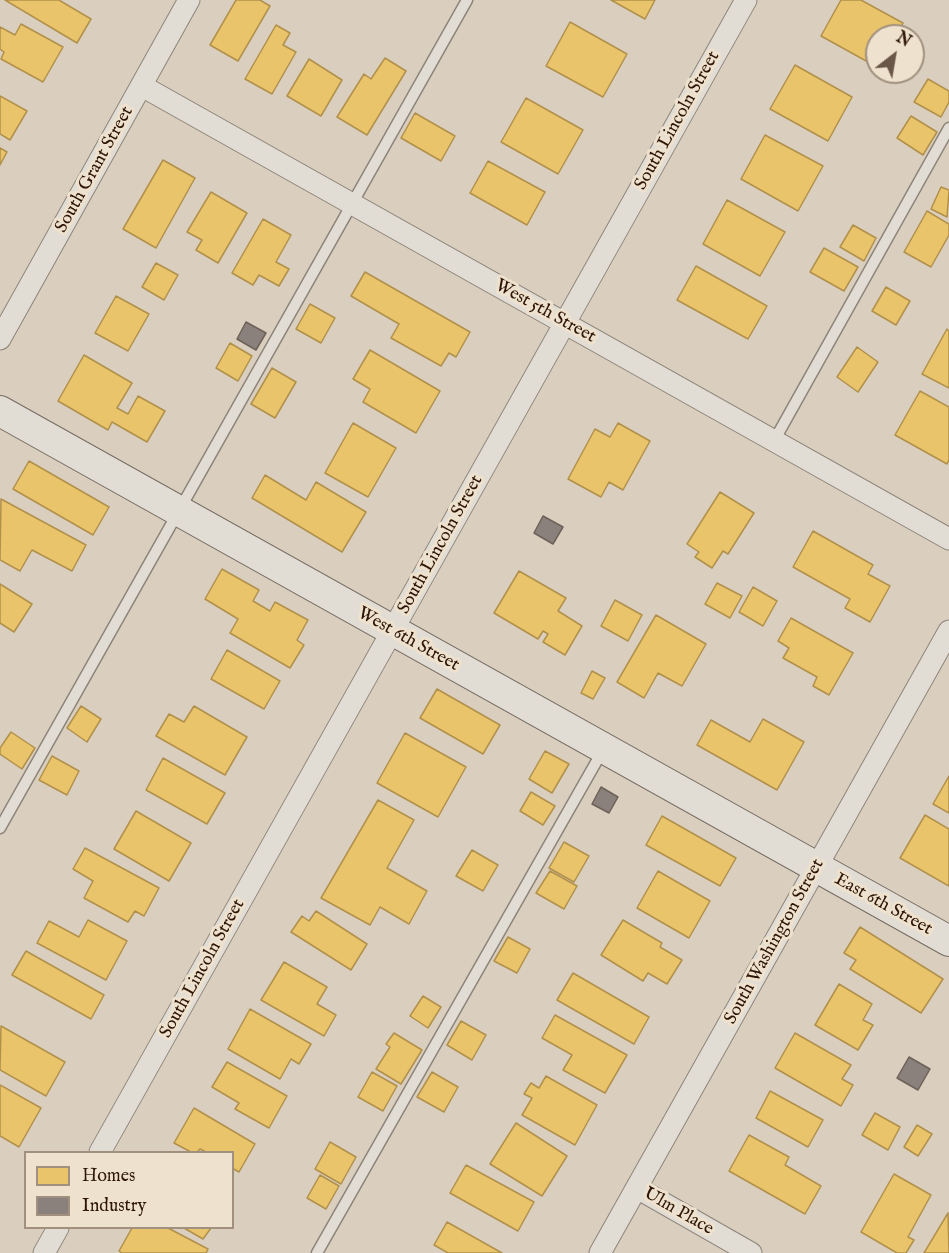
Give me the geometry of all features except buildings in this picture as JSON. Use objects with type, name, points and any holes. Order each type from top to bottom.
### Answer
[{"type":"street","name":"South Grant Street","points":[[0,339],[189,0]]},
{"type":"street","name":"South Lincoln Street","points":[[101,1151],[746,0]]},
{"type":"street","name":"West 5th Street","points":[[142,86],[949,539]]},
{"type":"street","name":"West 6th Street","points":[[0,411],[817,868]]},
{"type":"street","name":"South Washington Street","points":[[600,1253],[949,631]]},
{"type":"street","name":"East 6th Street","points":[[817,868],[949,941]]},
{"type":"street","name":"Ulm Place","points":[[637,1188],[751,1253]]},
{"type":"street","points":[[44,1253],[57,1229]]},
{"type":"lane","points":[[0,828],[467,0]]},
{"type":"lane","points":[[774,441],[949,128]]},
{"type":"lane","points":[[317,1253],[603,749]]}]
